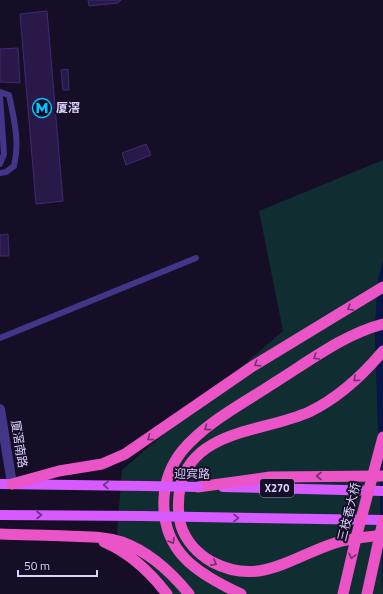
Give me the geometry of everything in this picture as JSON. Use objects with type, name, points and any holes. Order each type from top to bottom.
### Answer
[{"type":"highway","points":[[12,484],[59,471],[102,464],[120,457],[142,444],[234,379],[290,343],[383,287]]},
{"type":"highway","points":[[241,594],[202,574],[186,560],[173,542],[167,528],[164,508],[166,484],[170,470],[182,450],[210,426],[304,364],[350,337],[383,324]]},
{"type":"highway","points":[[383,351],[355,381],[326,402],[301,415],[223,438],[202,451],[192,462],[181,484],[178,507],[182,528],[188,540],[207,559],[226,568],[248,572],[262,571],[276,567],[329,545],[349,540],[383,535]]},
{"type":"highway","name":"三枝香大桥","points":[[343,594],[358,528],[383,437]]},
{"type":"highway","points":[[198,487],[270,477],[383,476]]},
{"type":"highway","points":[[367,594],[383,521]]},
{"type":"highway","points":[[0,534],[84,537],[115,540],[141,551],[167,570],[189,594]]},
{"type":"highway","points":[[84,537],[108,544],[132,558],[147,571],[167,594]]},
{"type":"main road","name":"迎宾路","points":[[0,484],[383,491]]},
{"type":"main road","points":[[0,515],[142,516],[383,521]]},
{"type":"street","name":"厦滘南路","points":[[0,409],[12,484]]},
{"type":"lane","points":[[0,92],[9,95],[14,112],[17,151],[14,166],[6,172],[0,173]]},
{"type":"lane","points":[[0,97],[4,154],[0,164]]},
{"type":"lane","points":[[0,338],[196,258]]},
{"type":"green space","points":[[383,160],[383,262],[378,280],[375,328],[383,594],[173,594],[117,533],[122,470],[283,331],[259,211]]},
{"type":"shaded area","points":[[383,262],[383,586],[375,328],[378,280]]},
{"type":"building","points":[[88,0],[121,0],[118,3],[89,6]]},
{"type":"building","name":"厦滘","points":[[47,11],[63,201],[36,204],[20,14]]},
{"type":"building","points":[[18,48],[20,83],[0,82],[0,49]]},
{"type":"building","points":[[68,69],[69,90],[63,90],[61,70]]},
{"type":"building","points":[[146,144],[151,155],[126,165],[122,153]]},
{"type":"building","points":[[8,234],[9,256],[0,256],[0,235]]},
{"type":"place","name":"厦滘","points":[[42,108]]}]
